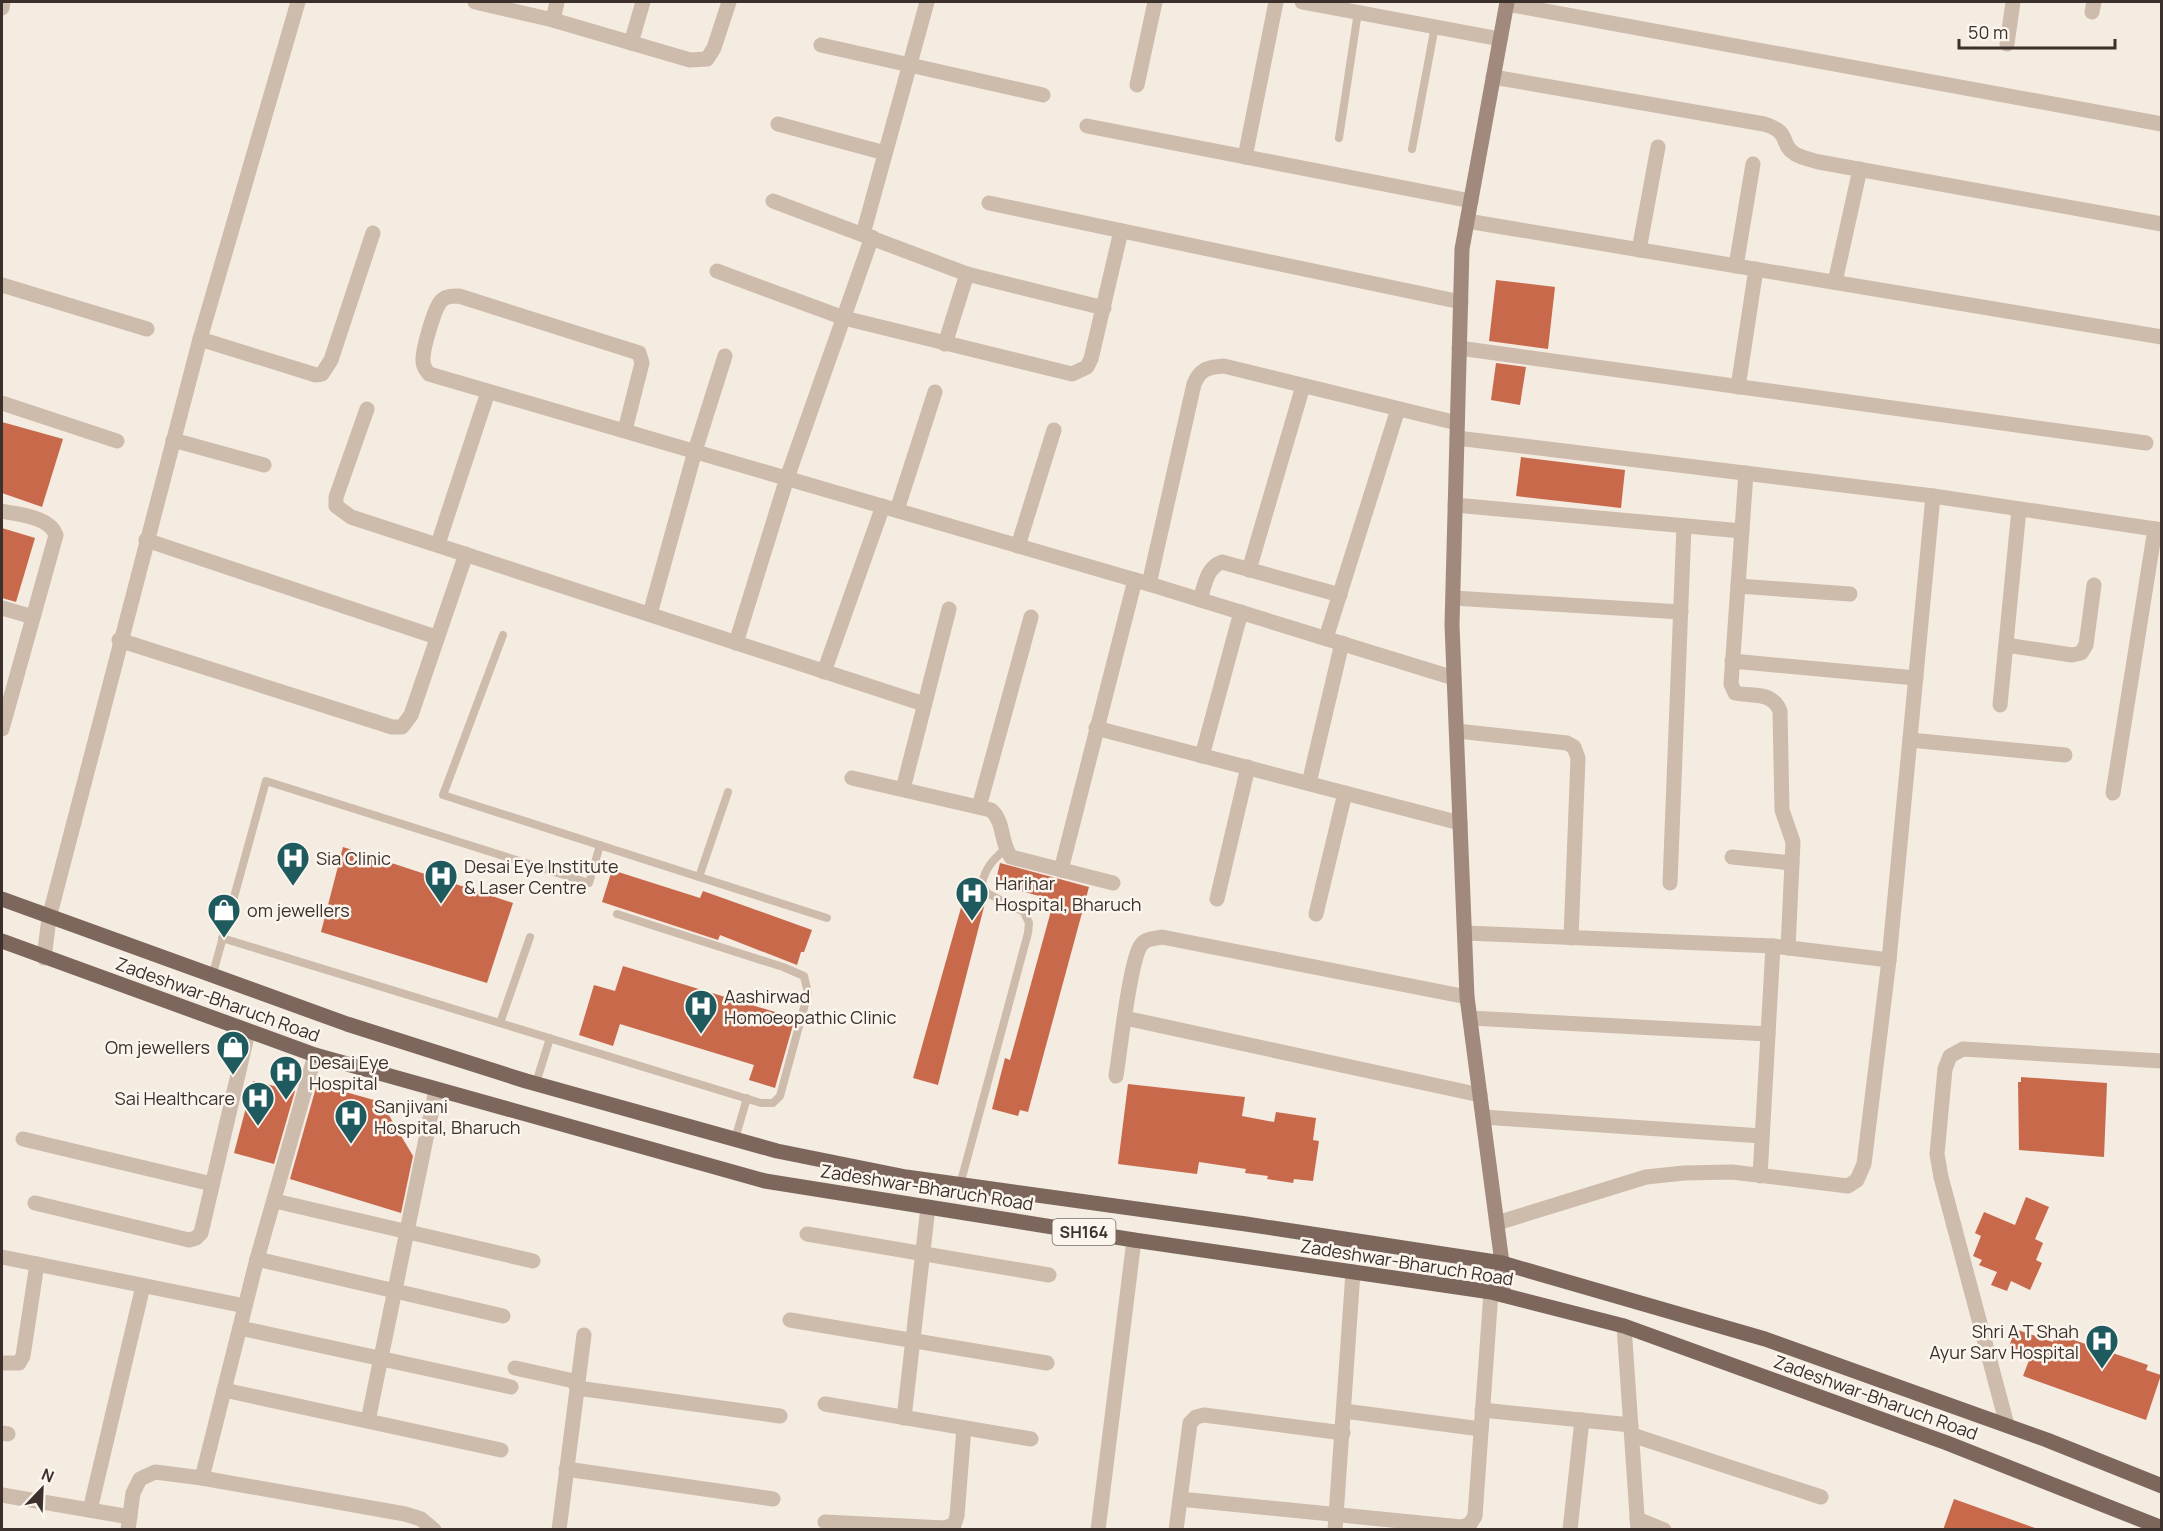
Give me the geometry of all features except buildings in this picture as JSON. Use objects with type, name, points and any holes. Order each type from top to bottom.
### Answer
[{"type":"main road","points":[[1497,1294],[1502,1263],[1467,998],[1453,598],[1462,249],[1507,3]]},
{"type":"main road","name":"Zadeshwar-Bharuch Road","points":[[2,899],[49,918],[347,1024],[536,1083],[777,1151],[906,1178],[1502,1263],[1765,1339],[2007,1425],[2162,1486]]},
{"type":"main road","name":"Zadeshwar-Bharuch Road","points":[[2,941],[315,1055],[765,1181],[1134,1240],[1497,1294],[1624,1326],[1947,1443],[2162,1528]]},
{"type":"street","points":[[2,8],[3,2]]},
{"type":"street","points":[[44,958],[49,918],[146,540],[200,339],[298,2]]},
{"type":"street","points":[[474,2],[553,20],[690,60],[707,59],[714,48],[729,2]]},
{"type":"street","points":[[553,20],[557,2]]},
{"type":"street","points":[[631,43],[644,2]]},
{"type":"street","points":[[736,643],[787,478],[844,318],[867,236],[885,153],[927,2]]},
{"type":"street","points":[[1137,85],[1155,2]]},
{"type":"street","points":[[1245,157],[1276,2]]},
{"type":"street","points":[[1302,2],[1500,39]]},
{"type":"street","points":[[2007,44],[2013,2]]},
{"type":"street","points":[[1507,3],[2162,124]]},
{"type":"street","points":[[821,45],[1042,95]]},
{"type":"street","points":[[1493,77],[1764,124],[1777,128],[1785,135],[1794,154],[1820,162],[2162,225]]},
{"type":"street","points":[[778,124],[885,153]]},
{"type":"street","points":[[1087,126],[1471,201]]},
{"type":"street","points":[[1639,250],[1658,147]]},
{"type":"street","points":[[1736,266],[1752,164]]},
{"type":"street","points":[[1835,282],[1860,169]]},
{"type":"street","points":[[773,201],[967,274],[1104,308]]},
{"type":"street","points":[[989,203],[1461,302]]},
{"type":"street","points":[[1467,222],[2162,337]]},
{"type":"street","points":[[717,271],[844,318],[1072,374],[1081,372],[1091,359],[1121,231]]},
{"type":"street","points":[[200,339],[316,375],[322,374],[331,360],[373,233]]},
{"type":"street","points":[[1737,387],[1756,269]]},
{"type":"street","points":[[945,344],[967,274]]},
{"type":"street","points":[[2,285],[147,329]]},
{"type":"street","points":[[625,430],[642,363],[639,353],[459,296],[450,296],[442,300],[437,308],[423,358],[424,367],[429,374],[1142,582],[1454,678]]},
{"type":"street","points":[[1459,348],[2146,443]]},
{"type":"street","points":[[650,614],[695,451],[725,356]]},
{"type":"street","points":[[1061,870],[1096,728],[1142,582],[1198,374],[1208,368],[1224,366],[1398,409],[1457,431],[2158,529],[2113,793]]},
{"type":"street","points":[[1248,570],[1303,386]]},
{"type":"street","points":[[438,544],[488,392]]},
{"type":"street","points":[[824,672],[934,392]]},
{"type":"street","points":[[2,403],[117,441]]},
{"type":"street","points":[[367,409],[336,497],[336,506],[351,517],[924,704]]},
{"type":"street","points":[[1326,639],[1398,409]]},
{"type":"street","points":[[1018,546],[1054,430]]},
{"type":"street","points":[[173,440],[264,465]]},
{"type":"street","points":[[1746,473],[1731,684],[1736,693],[1768,696],[1776,701],[1780,711],[1782,810],[1793,842],[1768,1034],[1760,1176]]},
{"type":"street","points":[[1497,1223],[1646,1177],[1732,1172],[1848,1186],[1857,1180],[1864,1164],[1890,960],[1933,496]]},
{"type":"street","points":[[1455,504],[1742,531]]},
{"type":"street","points":[[2000,705],[2019,509]]},
{"type":"street","points":[[2,511],[45,522],[54,529],[56,535],[5,705],[2,729]]},
{"type":"street","points":[[1670,883],[1684,526]]},
{"type":"street","points":[[146,540],[436,637]]},
{"type":"street","points":[[120,640],[392,726],[402,727],[411,715],[466,554]]},
{"type":"street","points":[[1200,600],[1208,573],[1214,565],[1221,562],[1340,595]]},
{"type":"street","points":[[2006,645],[2072,655],[2081,652],[2086,645],[2094,585]]},
{"type":"street","points":[[1738,586],[1850,594]]},
{"type":"street","points":[[1453,598],[1681,612]]},
{"type":"street","points":[[2,608],[33,617]]},
{"type":"street","points":[[903,789],[949,609]]},
{"type":"street","points":[[1202,756],[1241,612]]},
{"type":"street","points":[[979,807],[1031,617]]},
{"type":"street","points":[[1309,783],[1342,643]]},
{"type":"street","points":[[1732,661],[1916,678]]},
{"type":"street","points":[[1096,728],[1460,823]]},
{"type":"street","points":[[1457,731],[1567,743],[1574,747],[1578,758],[1571,938]]},
{"type":"street","points":[[1910,740],[2065,755]]},
{"type":"street","points":[[1217,899],[1248,767]]},
{"type":"street","points":[[852,778],[992,810],[996,814],[1005,849],[1011,857],[1113,883]]},
{"type":"street","points":[[1316,914],[1345,793]]},
{"type":"street","points":[[1732,857],[1792,863]]},
{"type":"street","points":[[1465,933],[1780,947],[1890,960]]},
{"type":"street","points":[[1116,1076],[1139,947],[1146,940],[1162,937],[1467,998]]},
{"type":"street","points":[[1125,1018],[1480,1095]]},
{"type":"street","points":[[1470,1018],[1768,1034]]},
{"type":"street","points":[[36,1203],[189,1240],[196,1238],[201,1233],[248,1032]]},
{"type":"street","points":[[2007,1425],[1941,1177],[1937,1154],[1950,1056],[1963,1049],[2162,1061]]},
{"type":"street","points":[[202,1478],[257,1259],[315,1055]]},
{"type":"street","points":[[368,1421],[436,1090]]},
{"type":"street","points":[[1483,1117],[1762,1136]]},
{"type":"street","points":[[23,1139],[212,1184]]},
{"type":"street","points":[[275,1201],[533,1261]]},
{"type":"street","points":[[904,1418],[928,1207]]},
{"type":"street","points":[[807,1234],[1049,1275]]},
{"type":"street","points":[[1098,1530],[1134,1240]]},
{"type":"street","points":[[2,1257],[245,1306]]},
{"type":"street","points":[[257,1259],[394,1293],[503,1316]]},
{"type":"street","points":[[2,1363],[19,1363],[23,1356],[37,1264]]},
{"type":"street","points":[[1335,1530],[1353,1272]]},
{"type":"street","points":[[90,1510],[143,1286]]},
{"type":"street","points":[[1180,1499],[1336,1513],[1445,1527],[1461,1527],[1470,1524],[1474,1516],[1482,1410],[1497,1294]]},
{"type":"street","points":[[790,1320],[1047,1363]]},
{"type":"street","points":[[1624,1326],[1637,1524],[1664,1530]]},
{"type":"street","points":[[240,1328],[511,1387]]},
{"type":"street","points":[[559,1530],[584,1335]]},
{"type":"street","points":[[515,1368],[574,1381],[577,1388]]},
{"type":"street","points":[[577,1388],[780,1416]]},
{"type":"street","points":[[224,1390],[501,1450]]},
{"type":"street","points":[[825,1404],[1031,1440]]},
{"type":"street","points":[[1482,1410],[1582,1420],[1631,1430],[1821,1497]]},
{"type":"street","points":[[1344,1411],[1481,1429]]},
{"type":"street","points":[[1176,1530],[1190,1423],[1196,1417],[1204,1414],[1343,1433]]},
{"type":"street","points":[[1570,1530],[1582,1420]]},
{"type":"street","points":[[825,1522],[896,1528],[944,1528],[954,1525],[957,1516],[964,1428]]},
{"type":"street","points":[[567,1469],[773,1499]]},
{"type":"street","points":[[2,1495],[90,1510],[129,1523],[134,1493],[140,1479],[155,1472],[202,1478],[405,1514],[421,1519],[434,1530]]},
{"type":"lane","points":[[1339,138],[1358,12]]},
{"type":"lane","points":[[1412,149],[1435,26]]},
{"type":"lane","points":[[503,635],[443,795],[827,918]]},
{"type":"lane","points":[[212,977],[266,781],[589,884],[600,845]]},
{"type":"lane","points":[[699,877],[728,792]]},
{"type":"lane","points":[[960,1185],[1028,933],[1029,923],[1024,912],[987,893],[982,884],[991,862],[1005,849]]},
{"type":"lane","points":[[222,938],[761,1103],[773,1103],[780,1096],[808,993],[804,976],[783,967],[617,914]]},
{"type":"lane","points":[[500,1023],[530,937]]},
{"type":"lane","points":[[536,1083],[550,1038]]},
{"type":"lane","points":[[735,1139],[747,1098]]},
{"type":"place","name":"Sia Clinic","points":[[293,887]]},
{"type":"place","name":"Desai Eye Institute & Laser Centre","points":[[441,905]]},
{"type":"place","name":"Harihar Hospital, Bharuch","points":[[972,922]]},
{"type":"place","name":"om jewellers","points":[[224,939]]},
{"type":"place","name":"Aashirwad Homoeopathic Clinic","points":[[701,1035]]},
{"type":"place","name":"Om jewellers","points":[[233,1076]]},
{"type":"place","name":"Desai Eye Hospital","points":[[286,1101]]},
{"type":"place","name":"Sai Healthcare","points":[[258,1127]]},
{"type":"place","name":"Sanjivani Hospital, Bharuch","points":[[351,1145]]},
{"type":"place","name":"Shri A T Shah Ayur Sarv Hospital","points":[[2102,1370]]}]
